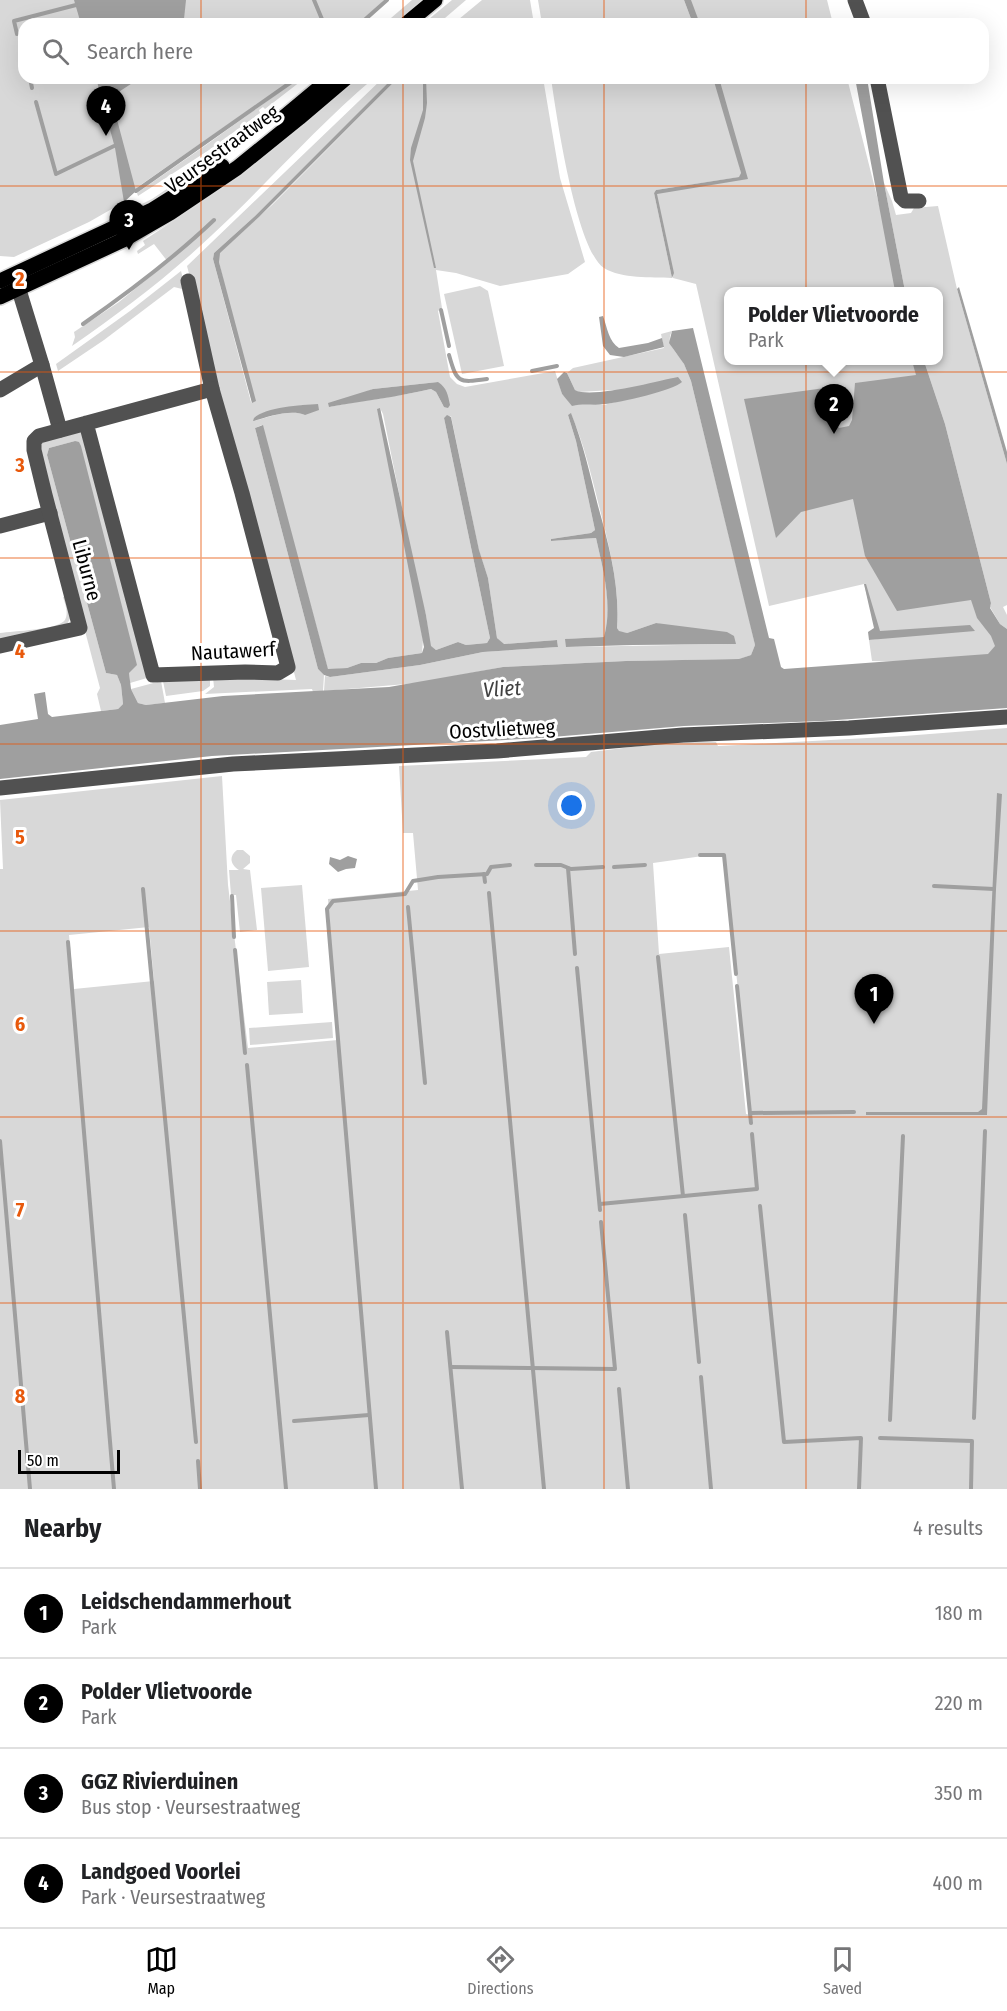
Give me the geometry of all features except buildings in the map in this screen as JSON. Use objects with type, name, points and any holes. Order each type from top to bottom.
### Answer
[{"type":"main road","points":[[413,18],[435,0]]},
{"type":"main road","name":"Veursestraatweg","points":[[7,277],[100,236],[161,204],[226,163],[324,84]]},
{"type":"main road","name":"Veursestraatweg","points":[[0,297],[123,240],[170,213],[237,168],[339,84]]},
{"type":"street","points":[[855,0],[862,18]]},
{"type":"street","points":[[878,84],[901,197],[905,201],[919,201]]},
{"type":"street","name":"Veursestraatweg","points":[[7,277],[18,289]]},
{"type":"street","name":"Nautawerf","points":[[86,423],[153,675],[245,672],[278,674],[288,667],[243,493],[212,389],[188,281]]},
{"type":"street","points":[[18,289],[60,430],[142,411],[212,389]]},
{"type":"street","points":[[0,390],[42,365]]},
{"type":"street","name":"Liburne","points":[[0,646],[80,628],[34,450],[34,441],[39,436],[60,430]]},
{"type":"street","points":[[0,526],[50,513]]},
{"type":"street","name":"Oostvlietweg","points":[[0,788],[233,764],[497,751],[683,735],[849,728],[1007,717]]},
{"type":"shaded area","points":[[0,0],[384,0],[364,18],[18,18],[18,84],[286,84],[139,186],[124,202],[89,222],[14,257],[0,256]]},
{"type":"shaded area","points":[[412,0],[423,0],[400,18],[391,18]]},
{"type":"shaded area","points":[[452,0],[466,0],[445,18],[430,18]]},
{"type":"shaded area","points":[[482,0],[530,0],[533,18],[460,18]]},
{"type":"shaded area","points":[[538,0],[684,0],[691,18],[541,18]]},
{"type":"shaded area","points":[[687,0],[827,0],[832,18],[693,18]]},
{"type":"shaded area","points":[[291,84],[297,84],[265,109],[263,107],[259,110],[260,113],[209,150],[138,196],[137,193]]},
{"type":"shaded area","points":[[348,84],[367,84],[196,250],[144,293],[72,346],[74,332],[119,302],[168,262],[154,244],[138,254],[137,251],[145,245],[143,241],[176,219]]},
{"type":"shaded area","points":[[377,84],[388,84],[255,216],[214,253],[213,259],[252,403],[219,262],[219,253],[272,205],[392,84],[544,84],[560,178],[585,262],[568,274],[500,286],[456,273],[436,270],[442,308],[438,311],[450,377],[457,384],[465,387],[555,371],[562,394],[572,405],[583,403],[604,405],[634,397],[613,390],[579,392],[575,390],[567,373],[573,368],[664,348],[661,334],[672,331],[671,344],[683,362],[691,381],[749,618],[755,645],[751,655],[740,659],[626,661],[503,667],[418,683],[324,691],[325,676],[420,665],[483,652],[558,647],[557,640],[503,644],[497,638],[488,578],[479,551],[451,416],[444,418],[490,638],[487,643],[466,645],[458,642],[436,650],[430,646],[426,615],[380,408],[423,640],[422,653],[388,658],[376,663],[361,663],[347,668],[328,670],[262,425],[255,428],[318,669],[324,675],[323,691],[313,692],[312,689],[205,694],[214,687],[213,677],[296,680],[187,266]],"holes":[[[438,382],[444,407],[436,392],[431,389],[329,407],[373,389]],[[302,405],[305,415],[286,413],[254,421]],[[571,414],[590,471],[613,566],[619,632],[627,633],[656,623],[736,644],[566,647],[566,639],[605,637],[608,612],[606,587],[596,538],[551,541],[551,539],[591,533],[595,530],[576,441],[568,415]]]},
{"type":"shaded area","points":[[552,84],[849,84],[900,287],[724,287],[724,365],[920,365],[983,609],[996,629],[1000,664],[872,661],[869,640],[878,639],[864,584],[769,606],[696,284],[673,278],[655,194],[658,191],[744,178],[738,160],[740,177],[656,190],[654,193],[672,278],[637,277],[611,272],[604,268],[594,256],[576,209]]},
{"type":"shaded area","points":[[300,94],[250,139],[192,181],[137,211],[24,263],[152,199],[232,145]]},
{"type":"shaded area","points":[[884,183],[896,215],[911,213],[914,208],[938,206],[957,289],[1007,464],[1007,605],[1003,607],[1007,615],[1007,629],[1000,624],[990,607],[991,603],[945,424],[925,365],[943,365],[943,287],[904,287]]},
{"type":"shaded area","points":[[181,271],[192,313],[182,289],[174,287],[104,340],[58,371],[56,364]]},
{"type":"shaded area","points":[[480,286],[488,291],[504,366],[462,374],[444,294]]},
{"type":"shaded area","points":[[75,430],[83,433],[147,678],[130,683],[75,441],[49,448],[47,455],[106,673],[117,675],[121,685],[123,704],[118,709],[101,711],[97,694],[100,688],[38,452],[40,442]]},
{"type":"shaded area","points":[[67,596],[71,617],[66,626],[0,641],[0,633],[45,628],[61,623],[67,614],[63,597]]},
{"type":"shaded area","points":[[210,677],[210,686],[203,691],[166,696],[163,681]]},
{"type":"shaded area","points":[[161,681],[165,703],[146,705],[138,703],[131,689]]},
{"type":"shaded area","points":[[1007,728],[1007,1489],[0,1489],[0,869],[3,869],[0,800],[222,776],[228,885],[248,1048],[338,1040],[328,899],[418,890],[413,833],[403,833],[399,766],[586,757],[591,752],[672,742],[716,742],[718,746]],"holes":[[[717,854],[718,857],[725,857],[750,1115],[746,1114],[729,947],[659,954],[653,863]],[[149,927],[154,981],[74,989],[69,935]]]},
{"type":"shaded area","points":[[237,850],[243,850],[250,856],[250,863],[243,869],[250,870],[257,930],[240,932],[236,895],[231,895],[229,870],[239,870],[232,861],[232,855]]},
{"type":"shaded area","points":[[302,885],[309,967],[268,971],[261,888]]},
{"type":"shaded area","points":[[301,980],[303,1013],[269,1015],[267,982]]},
{"type":"shaded area","points":[[332,1022],[333,1038],[250,1045],[249,1028]]},
{"type":"water","points":[[74,0],[186,0],[184,18],[79,18]]},
{"type":"water","points":[[684,0],[691,0],[698,18],[691,18]]},
{"type":"water","points":[[98,84],[131,84],[111,97],[136,191],[124,202],[115,148]]},
{"type":"water","points":[[387,84],[392,84],[220,253],[219,262],[256,401],[252,403],[213,259],[214,253],[255,216]]},
{"type":"water","points":[[423,84],[426,84],[425,118],[413,161],[436,268],[434,268],[410,160],[411,148],[423,110]]},
{"type":"water","points":[[715,84],[721,84],[748,179],[657,194],[674,273],[672,278],[654,193],[656,190],[739,177],[741,173]]},
{"type":"water","points":[[856,84],[868,84],[904,287],[894,287]]},
{"type":"water","points":[[959,287],[1007,452],[1007,464],[957,289]]},
{"type":"water","points":[[603,316],[611,338],[619,348],[662,338],[664,347],[624,357],[610,355],[603,346],[599,317]]},
{"type":"water","name":"Vliet","points":[[693,328],[769,638],[774,639],[781,667],[784,669],[988,654],[995,646],[991,636],[977,618],[971,600],[897,611],[865,556],[853,499],[801,512],[776,538],[744,399],[825,388],[839,428],[849,426],[852,420],[855,383],[916,375],[913,365],[925,365],[945,424],[991,603],[990,608],[1000,624],[1007,629],[1007,708],[823,721],[684,726],[540,738],[212,756],[0,779],[0,725],[38,719],[34,694],[45,692],[48,714],[52,717],[118,709],[123,704],[121,685],[117,675],[106,673],[47,455],[49,448],[75,441],[81,446],[137,665],[129,673],[131,689],[138,703],[146,705],[223,696],[389,687],[503,667],[626,661],[739,659],[751,655],[755,645],[691,381],[684,364],[669,343],[672,331]]},
{"type":"water","points":[[564,372],[567,373],[575,390],[583,392],[609,391],[678,377],[682,382],[658,392],[622,401],[601,405],[572,406],[562,394],[557,379]]},
{"type":"water","points":[[438,382],[447,392],[450,405],[448,408],[444,407],[436,392],[431,389],[329,407],[328,403],[373,389]]},
{"type":"water","points":[[318,404],[319,410],[305,415],[286,413],[253,421],[259,414],[267,411]]},
{"type":"water","points":[[380,408],[431,646],[436,650],[458,642],[466,645],[487,643],[490,638],[444,418],[447,415],[451,417],[479,550],[488,578],[497,638],[504,644],[557,640],[558,647],[483,652],[420,665],[330,677],[318,669],[255,428],[263,425],[328,669],[347,668],[361,663],[376,663],[388,658],[422,653],[424,647],[377,409]]},
{"type":"water","points":[[571,413],[586,459],[610,551],[617,597],[617,628],[619,631],[627,633],[656,623],[727,632],[734,636],[736,644],[566,647],[565,639],[604,637],[608,613],[606,588],[596,538],[551,541],[551,539],[591,533],[595,530],[576,441],[568,415]]},
{"type":"water","points":[[864,584],[866,584],[880,631],[970,625],[975,631],[869,640],[868,632],[874,628]]},
{"type":"water","points":[[997,793],[1002,794],[987,1115],[866,1115],[866,1112],[978,1112],[982,1109]]},
{"type":"water","points":[[348,856],[357,859],[355,868],[338,872],[329,864],[330,857],[340,860]]},
{"type":"waterway","points":[[314,0],[322,18]]},
{"type":"waterway","points":[[367,18],[387,0]]},
{"type":"waterway","points":[[26,18],[76,5]]},
{"type":"waterway","points":[[17,34],[14,21],[18,20]]},
{"type":"waterway","points":[[31,84],[32,88]]},
{"type":"waterway","points":[[136,191],[288,84]]},
{"type":"waterway","points":[[36,102],[56,174],[114,146]]},
{"type":"waterway","points":[[83,324],[151,274],[214,220]]},
{"type":"waterway","points":[[441,310],[449,346]]},
{"type":"waterway","points":[[449,355],[454,371],[460,379],[464,381],[487,379]]},
{"type":"waterway","points":[[532,371],[557,366]]},
{"type":"waterway","points":[[700,855],[724,855],[736,974]]},
{"type":"waterway","points":[[376,1489],[327,909],[333,901],[405,894],[413,881],[487,874],[491,867],[510,865]]},
{"type":"waterway","points":[[536,865],[561,865],[571,869],[603,867]]},
{"type":"waterway","points":[[614,867],[645,865]]},
{"type":"waterway","points":[[568,868],[575,954]]},
{"type":"waterway","points":[[484,874],[485,882]]},
{"type":"waterway","points":[[934,886],[994,889]]},
{"type":"waterway","points":[[143,889],[196,1442]]},
{"type":"waterway","points":[[489,893],[544,1489]]},
{"type":"waterway","points":[[232,896],[234,937]]},
{"type":"waterway","points":[[408,907],[425,1083]]},
{"type":"waterway","points":[[68,942],[114,1489]]},
{"type":"waterway","points":[[235,950],[245,1053]]},
{"type":"waterway","points":[[658,957],[683,1196]]},
{"type":"waterway","points":[[577,968],[600,1210]]},
{"type":"waterway","points":[[737,986],[751,1123]]},
{"type":"waterway","points":[[247,1065],[286,1489]]},
{"type":"waterway","points":[[750,1113],[854,1112]]},
{"type":"waterway","points":[[974,1418],[985,1131]]},
{"type":"waterway","points":[[600,1204],[757,1189],[752,1134]]},
{"type":"waterway","points":[[890,1420],[903,1136]]},
{"type":"waterway","points":[[0,1141],[30,1489]]},
{"type":"waterway","points":[[760,1206],[784,1442],[861,1438],[859,1489]]},
{"type":"waterway","points":[[685,1215],[699,1362]]},
{"type":"waterway","points":[[451,1367],[615,1369],[601,1222]]},
{"type":"waterway","points":[[447,1332],[462,1489]]},
{"type":"waterway","points":[[701,1377],[711,1489]]},
{"type":"waterway","points":[[619,1389],[628,1489]]},
{"type":"waterway","points":[[294,1421],[369,1415]]},
{"type":"waterway","points":[[880,1438],[972,1441],[971,1489]]},
{"type":"waterway","points":[[198,1461],[200,1489]]},
{"type":"place","name":"Landgoed Voorlei","points":[[106,136]]},
{"type":"place","name":"GGZ Rivierduinen","points":[[129,250]]},
{"type":"place","name":"Polder Vlietvoorde","points":[[834,434]]},
{"type":"place","name":"Leidschendammerhout","points":[[874,1024]]}]
